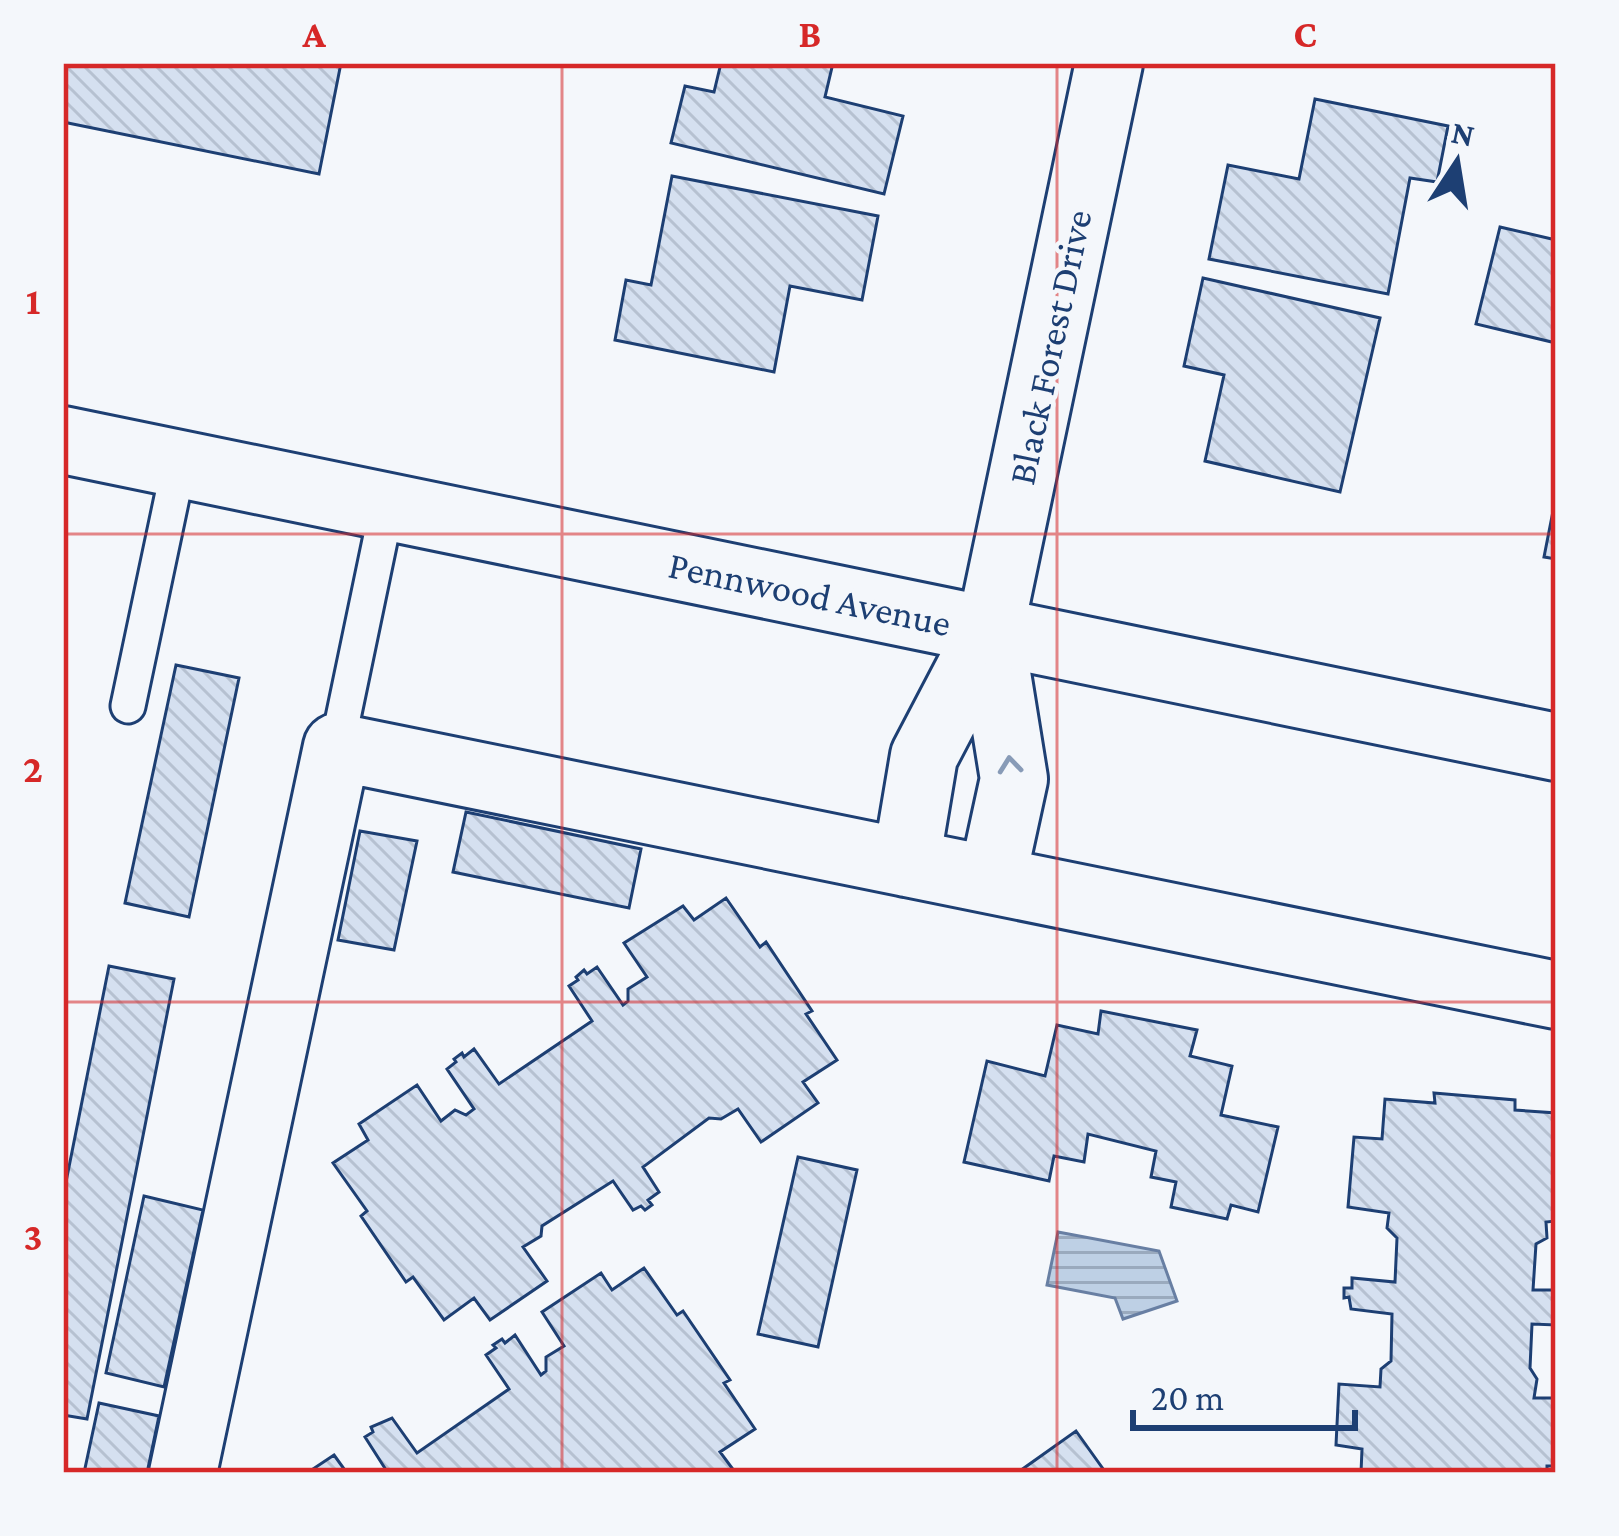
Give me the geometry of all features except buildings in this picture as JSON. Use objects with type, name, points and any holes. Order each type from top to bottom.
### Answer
[{"type":"street","name":"Black Forest Drive","points":[[990,630],[1108,63]]},
{"type":"street","name":"Pennwood Avenue","points":[[63,440],[1556,747]]},
{"type":"street","points":[[905,863],[924,757],[990,630]]},
{"type":"street","points":[[990,630],[1014,779],[992,880]]},
{"type":"street","points":[[183,1473],[337,747],[1556,995]]},
{"type":"lane","points":[[128,706],[179,464]]},
{"type":"lane","points":[[337,747],[387,507]]},
{"type":"water","points":[[1058,1232],[1159,1251],[1177,1301],[1123,1319],[1115,1298],[1047,1285]]}]
